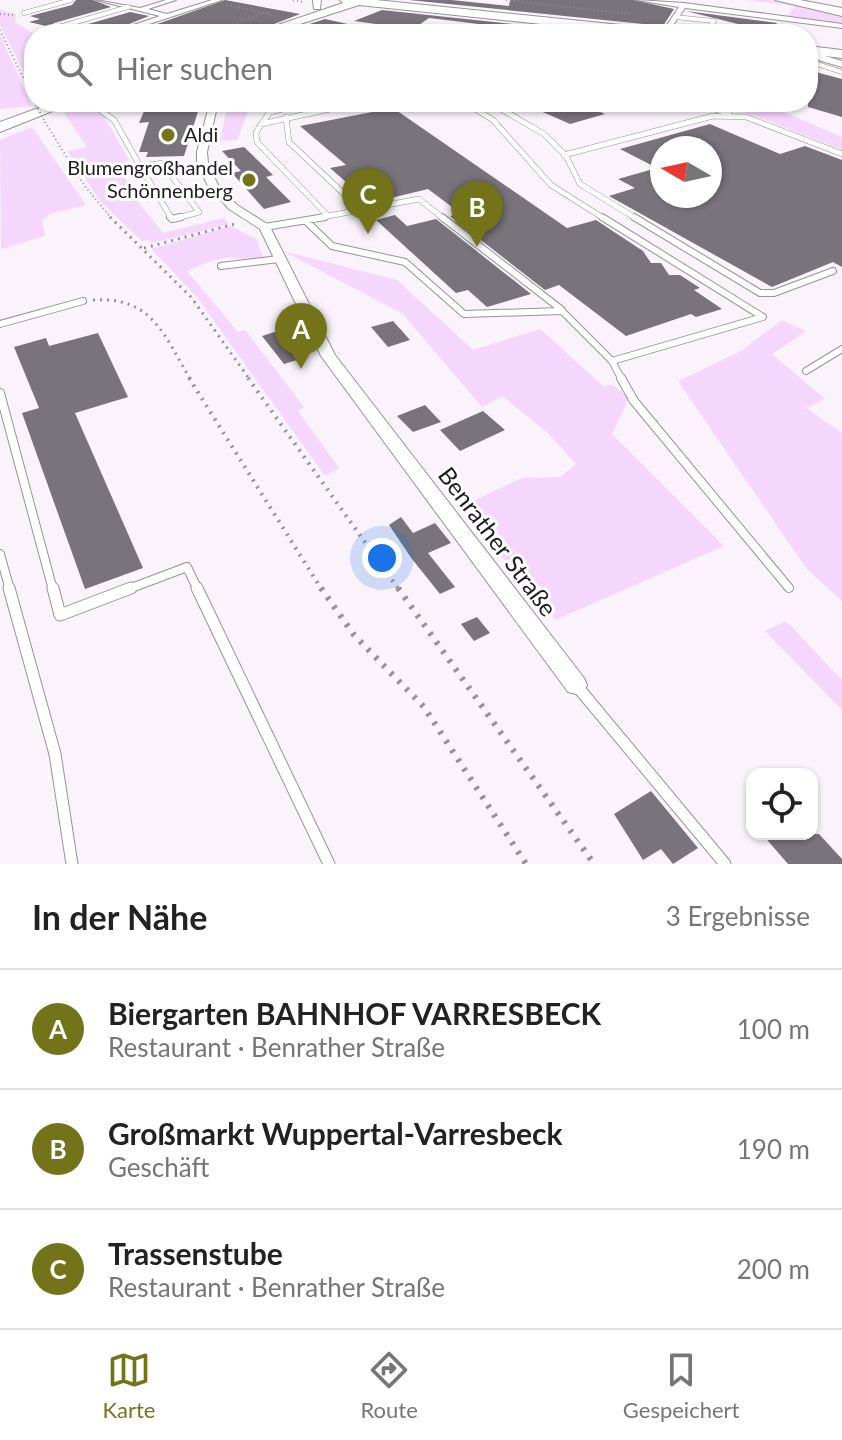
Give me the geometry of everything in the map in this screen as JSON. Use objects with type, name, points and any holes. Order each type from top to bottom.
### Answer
[{"type":"highway","points":[[781,0],[842,9]]},
{"type":"highway","points":[[790,0],[842,9]]},
{"type":"highway","points":[[815,0],[842,9]]},
{"type":"main road","points":[[284,24],[334,5],[355,1],[580,24]]},
{"type":"main road","points":[[278,24],[317,4],[382,2]]},
{"type":"main road","points":[[818,53],[842,54]]},
{"type":"main road","points":[[0,127],[41,112]]},
{"type":"street","points":[[99,0],[168,16]]},
{"type":"street","points":[[140,10],[173,0]]},
{"type":"street","points":[[640,0],[842,26]]},
{"type":"street","points":[[143,24],[216,1]]},
{"type":"street","points":[[672,24],[684,5]]},
{"type":"street","points":[[818,56],[842,64]]},
{"type":"street","points":[[203,166],[201,155],[212,112]]},
{"type":"street","name":"Benrather Straße","points":[[203,166],[215,187],[257,223],[279,259],[328,356],[576,685]]},
{"type":"lane","points":[[24,13],[71,0]]},
{"type":"lane","points":[[69,24],[128,7]]},
{"type":"lane","points":[[675,17],[714,21],[712,24]]},
{"type":"lane","points":[[818,64],[842,72]]},
{"type":"lane","points":[[109,112],[152,190],[172,219],[199,212],[181,192],[165,163],[140,166]]},
{"type":"lane","points":[[270,112],[256,133],[257,142],[328,216]]},
{"type":"lane","points":[[261,124],[311,112]]},
{"type":"lane","points":[[480,112],[493,120],[551,185],[763,317],[612,361]]},
{"type":"lane","points":[[509,112],[540,128],[577,173],[580,184],[760,293],[774,293],[833,271]]},
{"type":"lane","points":[[726,112],[842,154]]},
{"type":"lane","points":[[564,155],[713,116],[737,115]]},
{"type":"lane","points":[[286,117],[289,142],[360,209]]},
{"type":"lane","points":[[167,170],[203,166]]},
{"type":"lane","points":[[257,223],[306,221],[419,199],[562,311],[612,361],[634,401],[789,588]]},
{"type":"lane","points":[[306,221],[332,246],[405,262],[464,314],[562,311]]},
{"type":"lane","points":[[221,266],[279,259]]},
{"type":"lane","points":[[0,324],[83,301]]},
{"type":"lane","points":[[806,371],[842,349]]},
{"type":"lane","points":[[0,393],[60,615],[187,567],[329,864]]},
{"type":"lane","points":[[0,554],[55,754],[72,864]]},
{"type":"lane","name":"Benrather Straße","points":[[576,685],[725,864]]},
{"type":"path","points":[[506,0],[639,16]]},
{"type":"path","points":[[216,1],[274,15]]},
{"type":"path","points":[[232,24],[264,13]]},
{"type":"path","points":[[0,30],[24,79]]},
{"type":"path","points":[[40,112],[83,184],[100,206],[191,297],[594,864]]},
{"type":"path","points":[[144,248],[257,223]]},
{"type":"path","points":[[83,301],[125,300],[151,316],[332,606],[354,635],[424,707],[526,864]]},
{"type":"shaded area","points":[[748,0],[769,0],[842,15],[842,24],[787,16],[795,6]]},
{"type":"shaded area","points":[[0,10],[16,14],[15,22],[24,28],[24,72],[0,25]]},
{"type":"shaded area","points":[[0,36],[24,88],[24,107],[0,109]]},
{"type":"shaded area","points":[[226,112],[248,112],[237,140],[220,141]]},
{"type":"shaded area","points":[[741,112],[784,112],[842,137],[842,150]]},
{"type":"shaded area","points":[[64,113],[102,113],[129,160],[117,163],[141,206],[163,233],[224,218],[229,224],[152,243],[142,241],[101,202],[67,151],[87,147]]},
{"type":"shaded area","points":[[32,127],[86,205],[50,214],[42,221],[45,236],[1,249],[0,140]]},
{"type":"shaded area","points":[[231,226],[256,239],[264,258],[221,258],[187,271],[238,332],[245,330],[304,407],[298,411],[339,468],[325,476],[196,296],[151,249]]},
{"type":"shaded area","points":[[283,251],[397,280],[473,350],[540,329],[603,386],[613,385],[629,398],[612,434],[724,546],[555,620],[460,507],[522,478],[560,477],[576,464],[548,433],[502,396],[482,407],[403,314]]},
{"type":"shaded area","points":[[782,320],[806,331],[772,354],[825,399],[806,408],[842,433],[842,601],[806,568],[678,381],[741,351]]},
{"type":"shaded area","points":[[786,621],[842,680],[842,710],[765,631]]},
{"type":"building","points":[[76,0],[93,0],[111,7],[53,24],[29,22],[40,19],[30,16],[72,5]]},
{"type":"building","points":[[225,0],[300,14],[274,24],[157,24]]},
{"type":"building","points":[[409,0],[451,0],[509,6],[510,0],[634,0],[674,9],[664,24]]},
{"type":"building","points":[[382,10],[513,24],[478,24],[429,18],[420,24],[354,21]]},
{"type":"building","points":[[686,11],[777,23],[738,24]]},
{"type":"building","points":[[130,12],[149,16],[129,24],[88,24]]},
{"type":"building","points":[[325,19],[348,24],[310,24]]},
{"type":"building","points":[[818,73],[842,79],[842,117],[818,110]]},
{"type":"building","name":"Aldi","points":[[144,112],[198,112],[184,156],[146,157],[148,152],[139,152],[149,122],[139,123]]},
{"type":"building","points":[[372,112],[399,112],[567,228],[596,220],[643,251],[651,263],[661,263],[669,275],[680,275],[700,288],[694,290],[722,309],[696,317],[691,314],[626,336],[559,285],[545,290],[450,216],[460,213],[428,189],[370,203],[330,168],[346,165],[300,126]]},
{"type":"building","points":[[543,112],[605,114],[570,124]]},
{"type":"building","points":[[710,124],[780,154],[805,146],[842,160],[842,267],[833,262],[772,287],[609,196],[635,188],[618,179],[650,170],[650,208],[722,208],[722,136],[667,136]]},
{"type":"building","points":[[650,141],[650,164],[620,149]]},
{"type":"building","name":"Blumengroßhandel Schönnenberg","points":[[244,147],[273,175],[266,177],[291,202],[264,209],[232,173],[241,171],[222,151]]},
{"type":"building","points":[[395,215],[407,226],[436,219],[531,294],[487,307],[468,290],[456,293],[376,220]]},
{"type":"building","points":[[393,321],[410,340],[388,347],[371,327]]},
{"type":"building","points":[[287,328],[307,357],[284,364],[262,336]]},
{"type":"building","points":[[98,333],[128,397],[75,413],[143,568],[85,589],[22,413],[39,408],[14,347],[46,338],[49,346]]},
{"type":"building","points":[[425,405],[441,422],[413,432],[397,416]]},
{"type":"building","points":[[483,411],[505,430],[460,451],[440,430]]},
{"type":"building","points":[[401,517],[413,533],[435,523],[451,543],[428,553],[455,587],[440,594],[412,559],[389,525]]},
{"type":"building","points":[[477,617],[490,633],[474,641],[461,624]]},
{"type":"building","points":[[651,791],[698,848],[673,864],[661,849],[643,860],[614,814]]},
{"type":"building","points":[[819,834],[842,859],[842,864],[788,864],[767,840],[818,840]]},
{"type":"place","name":"Aldi","points":[[168,135]]},
{"type":"place","name":"Blumengroßhandel Schönnenberg","points":[[249,180]]},
{"type":"place","name":"Trassenstube","points":[[368,234]]},
{"type":"place","name":"Großmarkt Wuppertal-Varresbeck","points":[[477,247]]},
{"type":"place","name":"Biergarten BAHNHOF VARRESBECK","points":[[301,369]]}]
